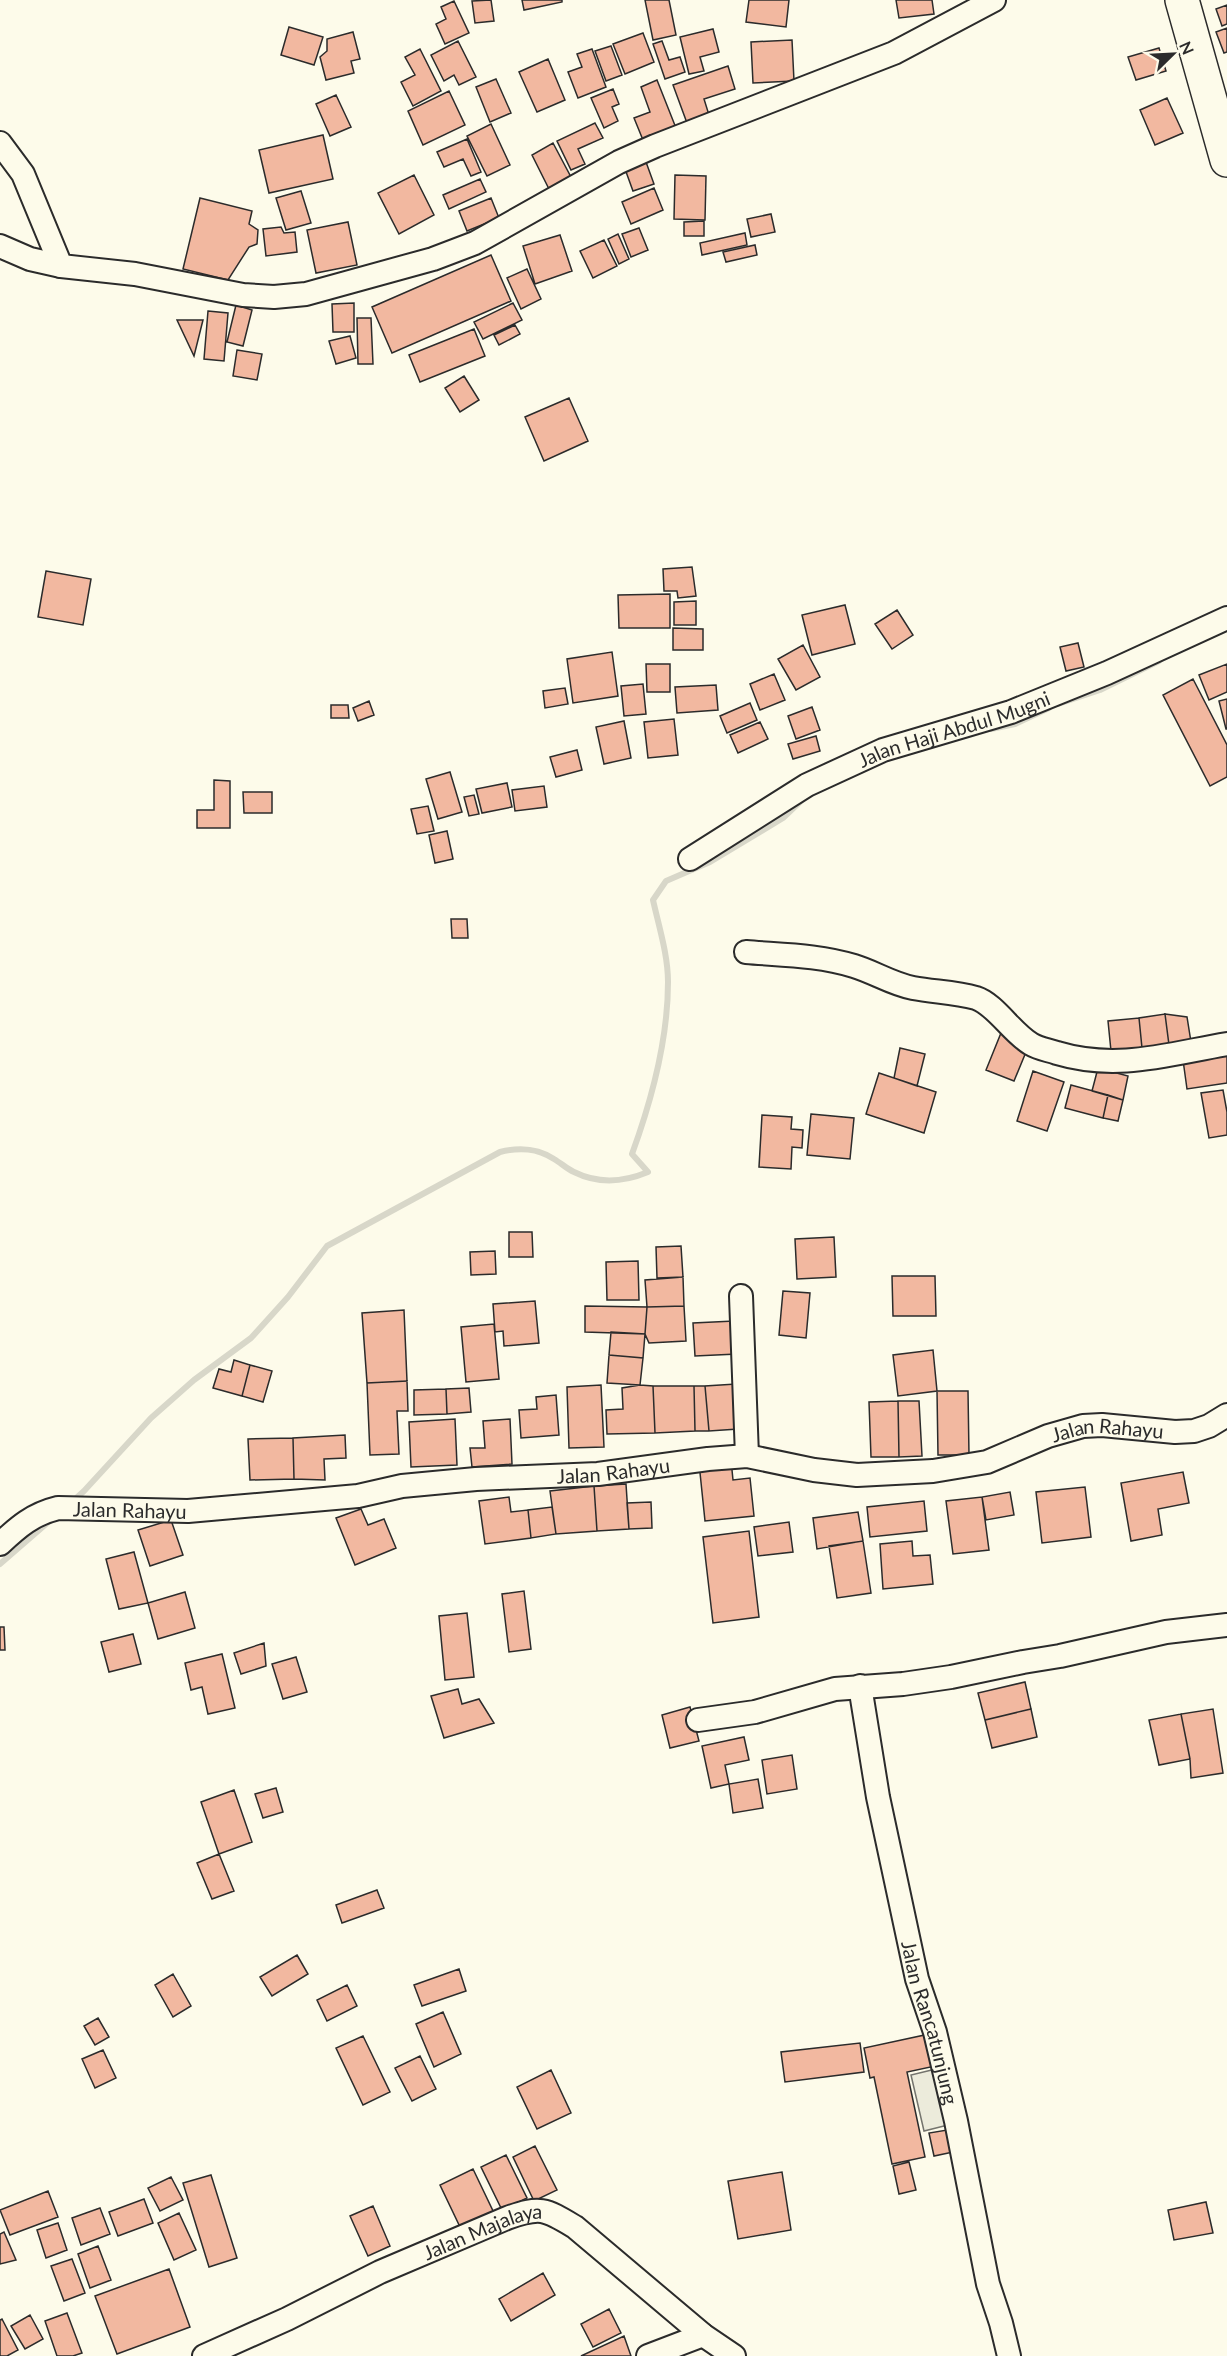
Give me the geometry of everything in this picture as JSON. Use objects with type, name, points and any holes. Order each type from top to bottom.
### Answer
[{"type":"highway","points":[[1182,0],[1227,160]]},
{"type":"street","points":[[0,246],[30,259],[61,266],[135,274],[243,295],[274,297],[306,294],[433,259],[475,243],[619,162],[894,52],[994,0]]},
{"type":"street","points":[[0,144],[23,174],[61,266]]},
{"type":"street","name":"Jalan Haji Abdul Mugni","points":[[690,860],[807,785],[872,755],[1011,712],[1107,673],[1227,618]]},
{"type":"street","points":[[746,952],[826,958],[856,966],[889,981],[914,988],[953,992],[979,999],[996,1012],[1012,1030],[1033,1045],[1072,1057],[1106,1062],[1150,1059],[1227,1044]]},
{"type":"street","points":[[741,1296],[747,1456]]},
{"type":"street","name":"Jalan Rahayu","points":[[0,1544],[26,1521],[45,1512],[65,1508],[136,1512],[188,1511],[358,1496],[402,1486],[476,1479],[598,1474],[747,1456],[857,1475],[933,1471],[987,1462],[1048,1436],[1083,1426],[1175,1432],[1194,1431],[1209,1426],[1227,1415]]},
{"type":"street","points":[[698,1720],[755,1712],[835,1689],[903,1684],[951,1677],[1166,1632],[1227,1625]]},
{"type":"street","name":"Jalan Rancatunjung","points":[[860,1686],[878,1797],[915,1969],[935,2032],[956,2121],[988,2284],[1010,2356]]},
{"type":"street","name":"Jalan Majalaya","points":[[204,2356],[287,2319],[380,2272],[507,2218],[540,2210],[555,2215],[575,2227],[703,2335],[734,2356]]},
{"type":"street","points":[[648,2356],[703,2335]]},
{"type":"shaded area","points":[[940,2068],[952,2124],[924,2131],[911,2075]]},
{"type":"building","points":[[491,0],[494,21],[475,23],[472,1]]},
{"type":"building","points":[[522,0],[562,0],[562,2],[524,10]]},
{"type":"building","points":[[645,0],[669,0],[676,35],[653,40]]},
{"type":"building","points":[[749,0],[789,0],[786,27],[746,22]]},
{"type":"building","points":[[896,0],[932,0],[934,14],[899,18]]},
{"type":"building","points":[[454,1],[469,33],[445,44],[436,24],[446,19],[441,7]]},
{"type":"building","points":[[1227,5],[1227,24],[1222,26],[1216,9]]},
{"type":"building","points":[[289,27],[323,37],[314,65],[281,55]]},
{"type":"building","points":[[1227,28],[1227,52],[1224,53],[1216,32]]},
{"type":"building","points":[[713,29],[719,52],[700,57],[704,71],[689,74],[680,37]]},
{"type":"building","points":[[353,32],[360,59],[351,61],[354,73],[326,80],[320,57],[327,51],[327,39]]},
{"type":"building","points":[[643,33],[654,62],[625,74],[613,44]]},
{"type":"building","points":[[792,40],[794,81],[753,83],[751,42]]},
{"type":"building","points":[[458,41],[476,77],[459,85],[454,75],[444,81],[431,55]]},
{"type":"building","points":[[662,41],[669,60],[680,57],[685,72],[665,79],[653,44]]},
{"type":"building","points":[[611,46],[622,75],[606,81],[595,51]]},
{"type":"building","points":[[1159,48],[1166,71],[1136,80],[1128,57]]},
{"type":"building","points":[[420,49],[441,91],[413,106],[401,82],[415,75],[405,57]]},
{"type":"building","points":[[592,49],[606,87],[578,98],[568,72],[582,67],[577,54]]},
{"type":"building","points":[[548,59],[565,100],[537,112],[519,72]]},
{"type":"building","points":[[728,66],[735,89],[704,99],[709,115],[687,123],[673,85]]},
{"type":"building","points":[[496,79],[511,113],[490,122],[476,87]]},
{"type":"building","points":[[657,80],[676,128],[643,140],[634,118],[650,112],[641,87]]},
{"type":"building","points":[[613,89],[619,104],[612,107],[618,121],[604,128],[591,98]]},
{"type":"building","points":[[449,91],[465,125],[423,145],[408,111]]},
{"type":"building","points":[[336,95],[351,127],[330,136],[316,104]]},
{"type":"building","points":[[1167,98],[1183,133],[1155,145],[1140,110]]},
{"type":"building","points":[[595,123],[603,138],[578,149],[585,164],[571,170],[557,141]]},
{"type":"building","points":[[491,124],[510,165],[487,176],[467,136]]},
{"type":"building","points":[[323,135],[333,179],[269,193],[259,150]]},
{"type":"building","points":[[467,139],[481,172],[471,176],[463,159],[444,167],[437,152]]},
{"type":"building","points":[[553,143],[572,179],[550,191],[532,155]]},
{"type":"building","points":[[646,162],[654,184],[633,191],[625,169]]},
{"type":"building","points":[[414,175],[434,215],[399,234],[378,193]]},
{"type":"building","points":[[675,175],[706,176],[705,220],[674,219]]},
{"type":"building","points":[[480,179],[486,192],[449,209],[443,195]]},
{"type":"building","points":[[654,188],[663,210],[631,224],[622,202]]},
{"type":"building","points":[[301,191],[311,223],[286,230],[276,198]]},
{"type":"building","points":[[200,198],[252,211],[249,224],[258,230],[257,244],[249,247],[228,280],[183,269]]},
{"type":"building","points":[[491,198],[499,218],[467,231],[459,211]]},
{"type":"building","points":[[771,214],[775,232],[751,237],[747,219]]},
{"type":"building","points":[[704,221],[704,236],[684,236],[684,222]]},
{"type":"building","points":[[348,222],[357,265],[316,273],[307,230]]},
{"type":"building","points":[[281,227],[284,233],[295,232],[297,252],[266,256],[263,229]]},
{"type":"building","points":[[639,228],[648,250],[631,257],[622,234]]},
{"type":"building","points":[[745,233],[747,245],[702,255],[700,243]]},
{"type":"building","points":[[618,234],[629,259],[619,264],[608,239]]},
{"type":"building","points":[[560,235],[572,271],[535,284],[523,246]]},
{"type":"building","points":[[604,240],[617,266],[593,278],[580,251]]},
{"type":"building","points":[[755,245],[757,255],[726,262],[723,252]]},
{"type":"building","points":[[491,255],[511,301],[392,353],[372,307]]},
{"type":"building","points":[[527,269],[541,299],[521,309],[507,278]]},
{"type":"building","points":[[354,303],[354,332],[333,332],[332,304]]},
{"type":"building","points":[[513,303],[522,320],[483,339],[474,322]]},
{"type":"building","points":[[236,305],[252,310],[243,346],[227,342]]},
{"type":"building","points":[[208,311],[228,313],[224,361],[204,359]]},
{"type":"building","points":[[357,318],[371,318],[373,364],[358,364]]},
{"type":"building","points":[[177,320],[203,320],[194,356]]},
{"type":"building","points":[[515,325],[520,334],[499,345],[494,335]]},
{"type":"building","points":[[474,329],[485,356],[420,382],[409,355]]},
{"type":"building","points":[[350,336],[356,358],[336,364],[329,341]]},
{"type":"building","points":[[237,350],[262,354],[257,380],[233,376]]},
{"type":"building","points":[[464,376],[479,400],[460,412],[445,388]]},
{"type":"building","points":[[569,398],[588,441],[544,461],[525,417]]},
{"type":"building","points":[[692,567],[696,596],[678,598],[677,591],[664,591],[663,569]]},
{"type":"building","points":[[46,571],[91,579],[83,625],[38,617]]},
{"type":"building","points":[[670,594],[670,628],[619,628],[618,595]]},
{"type":"building","points":[[696,601],[696,625],[674,625],[674,602]]},
{"type":"building","points":[[845,605],[855,644],[812,655],[802,615]]},
{"type":"building","points":[[897,610],[913,635],[892,649],[875,624]]},
{"type":"building","points":[[673,628],[703,629],[703,650],[673,650]]},
{"type":"building","points":[[1078,643],[1084,667],[1066,671],[1060,647]]},
{"type":"building","points":[[803,645],[820,677],[796,690],[778,659]]},
{"type":"building","points":[[612,652],[618,696],[573,703],[567,659]]},
{"type":"building","points":[[646,664],[670,664],[670,692],[647,692]]},
{"type":"building","points":[[1227,664],[1227,692],[1209,700],[1199,675]]},
{"type":"building","points":[[774,674],[785,700],[760,710],[750,684]]},
{"type":"building","points":[[1193,679],[1227,745],[1227,777],[1210,786],[1163,695]]},
{"type":"building","points":[[643,684],[646,714],[624,716],[621,686]]},
{"type":"building","points":[[716,685],[718,710],[677,713],[675,687]]},
{"type":"building","points":[[565,688],[568,704],[545,708],[543,691]]},
{"type":"building","points":[[1227,699],[1227,729],[1226,729],[1219,701]]},
{"type":"building","points":[[369,701],[374,715],[358,721],[353,708]]},
{"type":"building","points":[[750,703],[757,720],[727,733],[720,716]]},
{"type":"building","points":[[331,705],[348,705],[349,718],[331,718]]},
{"type":"building","points":[[812,707],[820,730],[796,739],[788,716]]},
{"type":"building","points":[[674,719],[678,755],[648,758],[644,722]]},
{"type":"building","points":[[624,721],[631,758],[604,764],[596,727]]},
{"type":"building","points":[[760,722],[768,739],[738,753],[730,735]]},
{"type":"building","points":[[816,736],[820,751],[793,759],[788,744]]},
{"type":"building","points":[[577,750],[582,770],[556,777],[550,757]]},
{"type":"building","points":[[450,772],[462,812],[438,819],[426,779]]},
{"type":"building","points":[[214,780],[230,781],[230,828],[197,828],[197,810],[214,810]]},
{"type":"building","points":[[507,783],[512,807],[482,813],[476,789]]},
{"type":"building","points":[[544,786],[547,807],[515,811],[512,790]]},
{"type":"building","points":[[243,792],[272,792],[272,813],[244,813]]},
{"type":"building","points":[[474,795],[479,814],[469,816],[464,797]]},
{"type":"building","points":[[428,806],[434,831],[417,834],[411,809]]},
{"type":"building","points":[[447,831],[453,859],[435,863],[429,835]]},
{"type":"building","points":[[451,919],[467,919],[468,938],[452,938]]},
{"type":"building","points":[[1165,1014],[1169,1045],[1142,1048],[1139,1018]]},
{"type":"building","points":[[1165,1014],[1187,1017],[1191,1042],[1169,1045]]},
{"type":"building","points":[[1139,1018],[1142,1048],[1111,1051],[1108,1021]]},
{"type":"building","points":[[1001,1033],[1026,1052],[1014,1081],[986,1070]]},
{"type":"building","points":[[900,1048],[925,1054],[917,1086],[894,1078]]},
{"type":"building","points":[[1227,1053],[1227,1083],[1187,1089],[1183,1060]]},
{"type":"building","points":[[1098,1068],[1128,1076],[1123,1100],[1092,1091]]},
{"type":"building","points":[[1033,1071],[1064,1082],[1047,1131],[1017,1121]]},
{"type":"building","points":[[879,1073],[936,1092],[924,1133],[866,1114]]},
{"type":"building","points":[[1071,1085],[1108,1095],[1103,1118],[1065,1108]]},
{"type":"building","points":[[1223,1090],[1227,1112],[1227,1135],[1209,1138],[1201,1093]]},
{"type":"building","points":[[1108,1095],[1123,1100],[1118,1121],[1103,1118]]},
{"type":"building","points":[[811,1114],[854,1118],[850,1159],[807,1155]]},
{"type":"building","points":[[762,1115],[792,1117],[791,1129],[803,1130],[802,1148],[792,1147],[791,1169],[759,1167]]},
{"type":"building","points":[[509,1232],[532,1232],[533,1257],[509,1257]]},
{"type":"building","points":[[834,1237],[836,1277],[797,1279],[795,1239]]},
{"type":"building","points":[[681,1246],[683,1277],[657,1278],[656,1247]]},
{"type":"building","points":[[495,1251],[496,1274],[471,1275],[470,1252]]},
{"type":"building","points":[[638,1261],[639,1300],[607,1300],[606,1262]]},
{"type":"building","points":[[892,1276],[935,1276],[936,1316],[893,1316]]},
{"type":"building","points":[[683,1277],[684,1306],[647,1307],[645,1280]]},
{"type":"building","points":[[783,1291],[810,1293],[806,1338],[779,1335]]},
{"type":"building","points":[[535,1301],[539,1343],[504,1346],[503,1331],[495,1332],[493,1304]]},
{"type":"building","points":[[585,1306],[647,1307],[645,1334],[585,1332]]},
{"type":"building","points":[[684,1306],[686,1341],[649,1343],[645,1334],[647,1307]]},
{"type":"building","points":[[404,1310],[407,1381],[367,1383],[362,1313]]},
{"type":"building","points":[[734,1321],[737,1354],[695,1356],[693,1323]]},
{"type":"building","points":[[494,1324],[499,1379],[466,1382],[461,1327]]},
{"type":"building","points":[[611,1332],[645,1334],[643,1358],[609,1355]]},
{"type":"building","points":[[933,1350],[937,1391],[898,1396],[893,1355]]},
{"type":"building","points":[[609,1355],[643,1358],[640,1385],[607,1383]]},
{"type":"building","points":[[234,1360],[250,1365],[242,1396],[213,1388],[219,1369],[231,1372]]},
{"type":"building","points":[[250,1365],[272,1371],[263,1402],[242,1396]]},
{"type":"building","points":[[407,1381],[408,1411],[397,1411],[399,1454],[370,1455],[367,1383]]},
{"type":"building","points":[[736,1384],[738,1429],[709,1431],[705,1386]]},
{"type":"building","points":[[601,1385],[604,1447],[569,1448],[567,1387]]},
{"type":"building","points":[[640,1385],[653,1386],[655,1433],[607,1434],[606,1410],[623,1409],[622,1388]]},
{"type":"building","points":[[653,1386],[694,1386],[695,1431],[655,1433]]},
{"type":"building","points":[[694,1386],[705,1386],[709,1431],[695,1431]]},
{"type":"building","points":[[469,1388],[471,1412],[447,1414],[446,1389]]},
{"type":"building","points":[[446,1389],[447,1414],[414,1415],[414,1390]]},
{"type":"building","points":[[937,1391],[968,1391],[969,1455],[938,1455]]},
{"type":"building","points":[[556,1395],[559,1435],[521,1438],[519,1410],[537,1409],[536,1397]]},
{"type":"building","points":[[898,1401],[919,1401],[922,1456],[899,1457]]},
{"type":"building","points":[[898,1401],[899,1457],[871,1457],[869,1402]]},
{"type":"building","points":[[455,1419],[457,1465],[411,1467],[409,1422]]},
{"type":"building","points":[[510,1419],[512,1464],[472,1467],[470,1448],[485,1448],[483,1421]]},
{"type":"building","points":[[345,1435],[346,1458],[324,1459],[325,1480],[294,1479],[293,1438]]},
{"type":"building","points":[[293,1438],[294,1479],[250,1480],[248,1439]]},
{"type":"building","points":[[731,1460],[733,1480],[750,1478],[754,1516],[705,1521],[699,1463]]},
{"type":"building","points":[[1183,1472],[1189,1503],[1158,1509],[1162,1535],[1131,1541],[1121,1483]]},
{"type":"building","points":[[626,1484],[629,1529],[597,1531],[594,1486]]},
{"type":"building","points":[[594,1486],[597,1531],[556,1534],[550,1491]]},
{"type":"building","points":[[1085,1487],[1091,1537],[1042,1543],[1036,1492]]},
{"type":"building","points":[[1010,1492],[1014,1515],[986,1520],[982,1497]]},
{"type":"building","points":[[509,1497],[511,1512],[528,1510],[531,1538],[485,1544],[479,1501]]},
{"type":"building","points":[[982,1497],[989,1550],[953,1554],[946,1501]]},
{"type":"building","points":[[924,1501],[927,1531],[870,1537],[867,1507]]},
{"type":"building","points":[[651,1502],[652,1528],[629,1529],[627,1503]]},
{"type":"building","points":[[552,1507],[556,1534],[531,1538],[528,1510]]},
{"type":"building","points":[[361,1509],[368,1525],[384,1519],[396,1548],[355,1565],[336,1518]]},
{"type":"building","points":[[858,1512],[863,1541],[817,1549],[813,1518]]},
{"type":"building","points":[[171,1520],[183,1555],[150,1566],[138,1530]]},
{"type":"building","points":[[789,1522],[793,1552],[758,1556],[754,1527]]},
{"type":"building","points":[[749,1531],[759,1617],[713,1623],[703,1537]]},
{"type":"building","points":[[863,1541],[871,1593],[837,1598],[829,1546]]},
{"type":"building","points":[[912,1541],[913,1556],[930,1555],[933,1584],[883,1589],[880,1544]]},
{"type":"building","points":[[134,1552],[148,1603],[119,1609],[106,1559]]},
{"type":"building","points":[[524,1591],[531,1649],[509,1652],[502,1594]]},
{"type":"building","points":[[185,1592],[195,1628],[158,1639],[148,1603]]},
{"type":"building","points":[[467,1613],[474,1677],[445,1680],[439,1616]]},
{"type":"building","points":[[0,1627],[4,1627],[5,1650],[0,1650]]},
{"type":"building","points":[[133,1634],[141,1664],[109,1672],[101,1642]]},
{"type":"building","points":[[264,1643],[266,1666],[241,1674],[234,1653]]},
{"type":"building","points":[[222,1654],[235,1708],[208,1714],[202,1687],[191,1690],[185,1663]]},
{"type":"building","points":[[296,1657],[307,1692],[283,1699],[272,1664]]},
{"type":"building","points":[[1025,1682],[1031,1709],[985,1720],[978,1693]]},
{"type":"building","points":[[458,1689],[462,1704],[479,1699],[494,1723],[444,1738],[431,1696]]},
{"type":"building","points":[[690,1707],[699,1741],[670,1748],[662,1715]]},
{"type":"building","points":[[1031,1709],[1037,1737],[992,1748],[985,1720]]},
{"type":"building","points":[[1213,1709],[1223,1773],[1191,1778],[1190,1759],[1181,1714]]},
{"type":"building","points":[[1181,1714],[1190,1759],[1159,1765],[1149,1720]]},
{"type":"building","points":[[744,1737],[749,1760],[725,1765],[729,1784],[711,1788],[702,1746]]},
{"type":"building","points":[[792,1755],[797,1789],[767,1794],[762,1760]]},
{"type":"building","points":[[758,1779],[763,1808],[733,1813],[729,1784]]},
{"type":"building","points":[[276,1788],[283,1812],[263,1818],[255,1794]]},
{"type":"building","points":[[234,1790],[252,1842],[219,1854],[201,1802]]},
{"type":"building","points":[[219,1854],[234,1891],[212,1899],[197,1863]]},
{"type":"building","points":[[377,1890],[384,1908],[342,1923],[336,1905]]},
{"type":"building","points":[[297,1955],[308,1974],[272,1996],[260,1977]]},
{"type":"building","points":[[459,1969],[466,1991],[422,2006],[414,1985]]},
{"type":"building","points":[[173,1974],[191,2006],[173,2017],[155,1985]]},
{"type":"building","points":[[347,1985],[357,2006],[327,2021],[317,2000]]},
{"type":"building","points":[[443,2012],[461,2054],[434,2067],[416,2024]]},
{"type":"building","points":[[98,2018],[109,2037],[95,2045],[84,2026]]},
{"type":"building","points":[[934,2033],[940,2065],[907,2072],[925,2157],[892,2164],[874,2077],[870,2078],[864,2048]]},
{"type":"building","points":[[363,2036],[390,2092],[363,2105],[336,2048]]},
{"type":"building","points":[[860,2043],[864,2072],[785,2082],[781,2052]]},
{"type":"building","points":[[103,2050],[116,2078],[95,2088],[82,2059]]},
{"type":"building","points":[[420,2056],[436,2089],[412,2101],[395,2068]]},
{"type":"building","points":[[551,2070],[571,2113],[537,2129],[517,2087]]},
{"type":"building","points":[[953,2129],[958,2151],[934,2156],[929,2133]]},
{"type":"building","points":[[535,2146],[557,2190],[534,2201],[513,2157]]},
{"type":"building","points":[[506,2155],[527,2198],[502,2210],[481,2167]]},
{"type":"building","points":[[909,2162],[916,2190],[899,2194],[893,2166]]},
{"type":"building","points":[[473,2169],[494,2213],[461,2229],[440,2185]]},
{"type":"building","points":[[782,2172],[791,2230],[738,2239],[728,2181]]},
{"type":"building","points":[[211,2175],[237,2258],[209,2267],[183,2183]]},
{"type":"building","points":[[171,2177],[183,2200],[160,2211],[148,2188]]},
{"type":"building","points":[[48,2191],[58,2217],[10,2235],[0,2210]]},
{"type":"building","points":[[144,2199],[153,2223],[118,2236],[109,2212]]},
{"type":"building","points":[[1206,2202],[1213,2233],[1174,2240],[1168,2210]]},
{"type":"building","points":[[373,2206],[390,2246],[368,2256],[350,2216]]},
{"type":"building","points":[[100,2208],[110,2234],[81,2245],[72,2218]]},
{"type":"building","points":[[179,2213],[196,2250],[174,2260],[158,2223]]},
{"type":"building","points":[[58,2223],[67,2250],[46,2258],[37,2230]]},
{"type":"building","points":[[4,2232],[16,2260],[0,2264],[0,2234]]},
{"type":"building","points":[[98,2246],[111,2280],[90,2288],[78,2254]]},
{"type":"building","points":[[72,2259],[85,2293],[64,2301],[51,2266]]},
{"type":"building","points":[[169,2269],[190,2327],[117,2354],[95,2296]]},
{"type":"building","points":[[543,2273],[555,2295],[511,2321],[499,2299]]},
{"type":"building","points":[[609,2309],[621,2333],[593,2347],[581,2324]]},
{"type":"building","points":[[67,2313],[82,2353],[73,2356],[57,2356],[45,2321]]},
{"type":"building","points":[[30,2315],[43,2339],[25,2349],[11,2326]]},
{"type":"building","points":[[2,2319],[18,2350],[7,2356],[0,2356],[0,2320]]},
{"type":"building","points":[[624,2336],[631,2356],[581,2356]]},
{"type":"waterway","points":[[1058,704],[1100,690],[1159,661]]},
{"type":"waterway","points":[[991,729],[1015,724],[1049,708]]},
{"type":"waterway","points":[[72,1502],[151,1418],[194,1380],[251,1338],[288,1297],[327,1246],[500,1152],[514,1149],[535,1151],[548,1155],[583,1176],[602,1180],[620,1180],[648,1172],[632,1154],[646,1113],[662,1047],[668,982],[665,951],[653,900],[666,881],[710,862],[783,818],[803,799]]},
{"type":"waterway","points":[[0,1564],[53,1518]]}]
